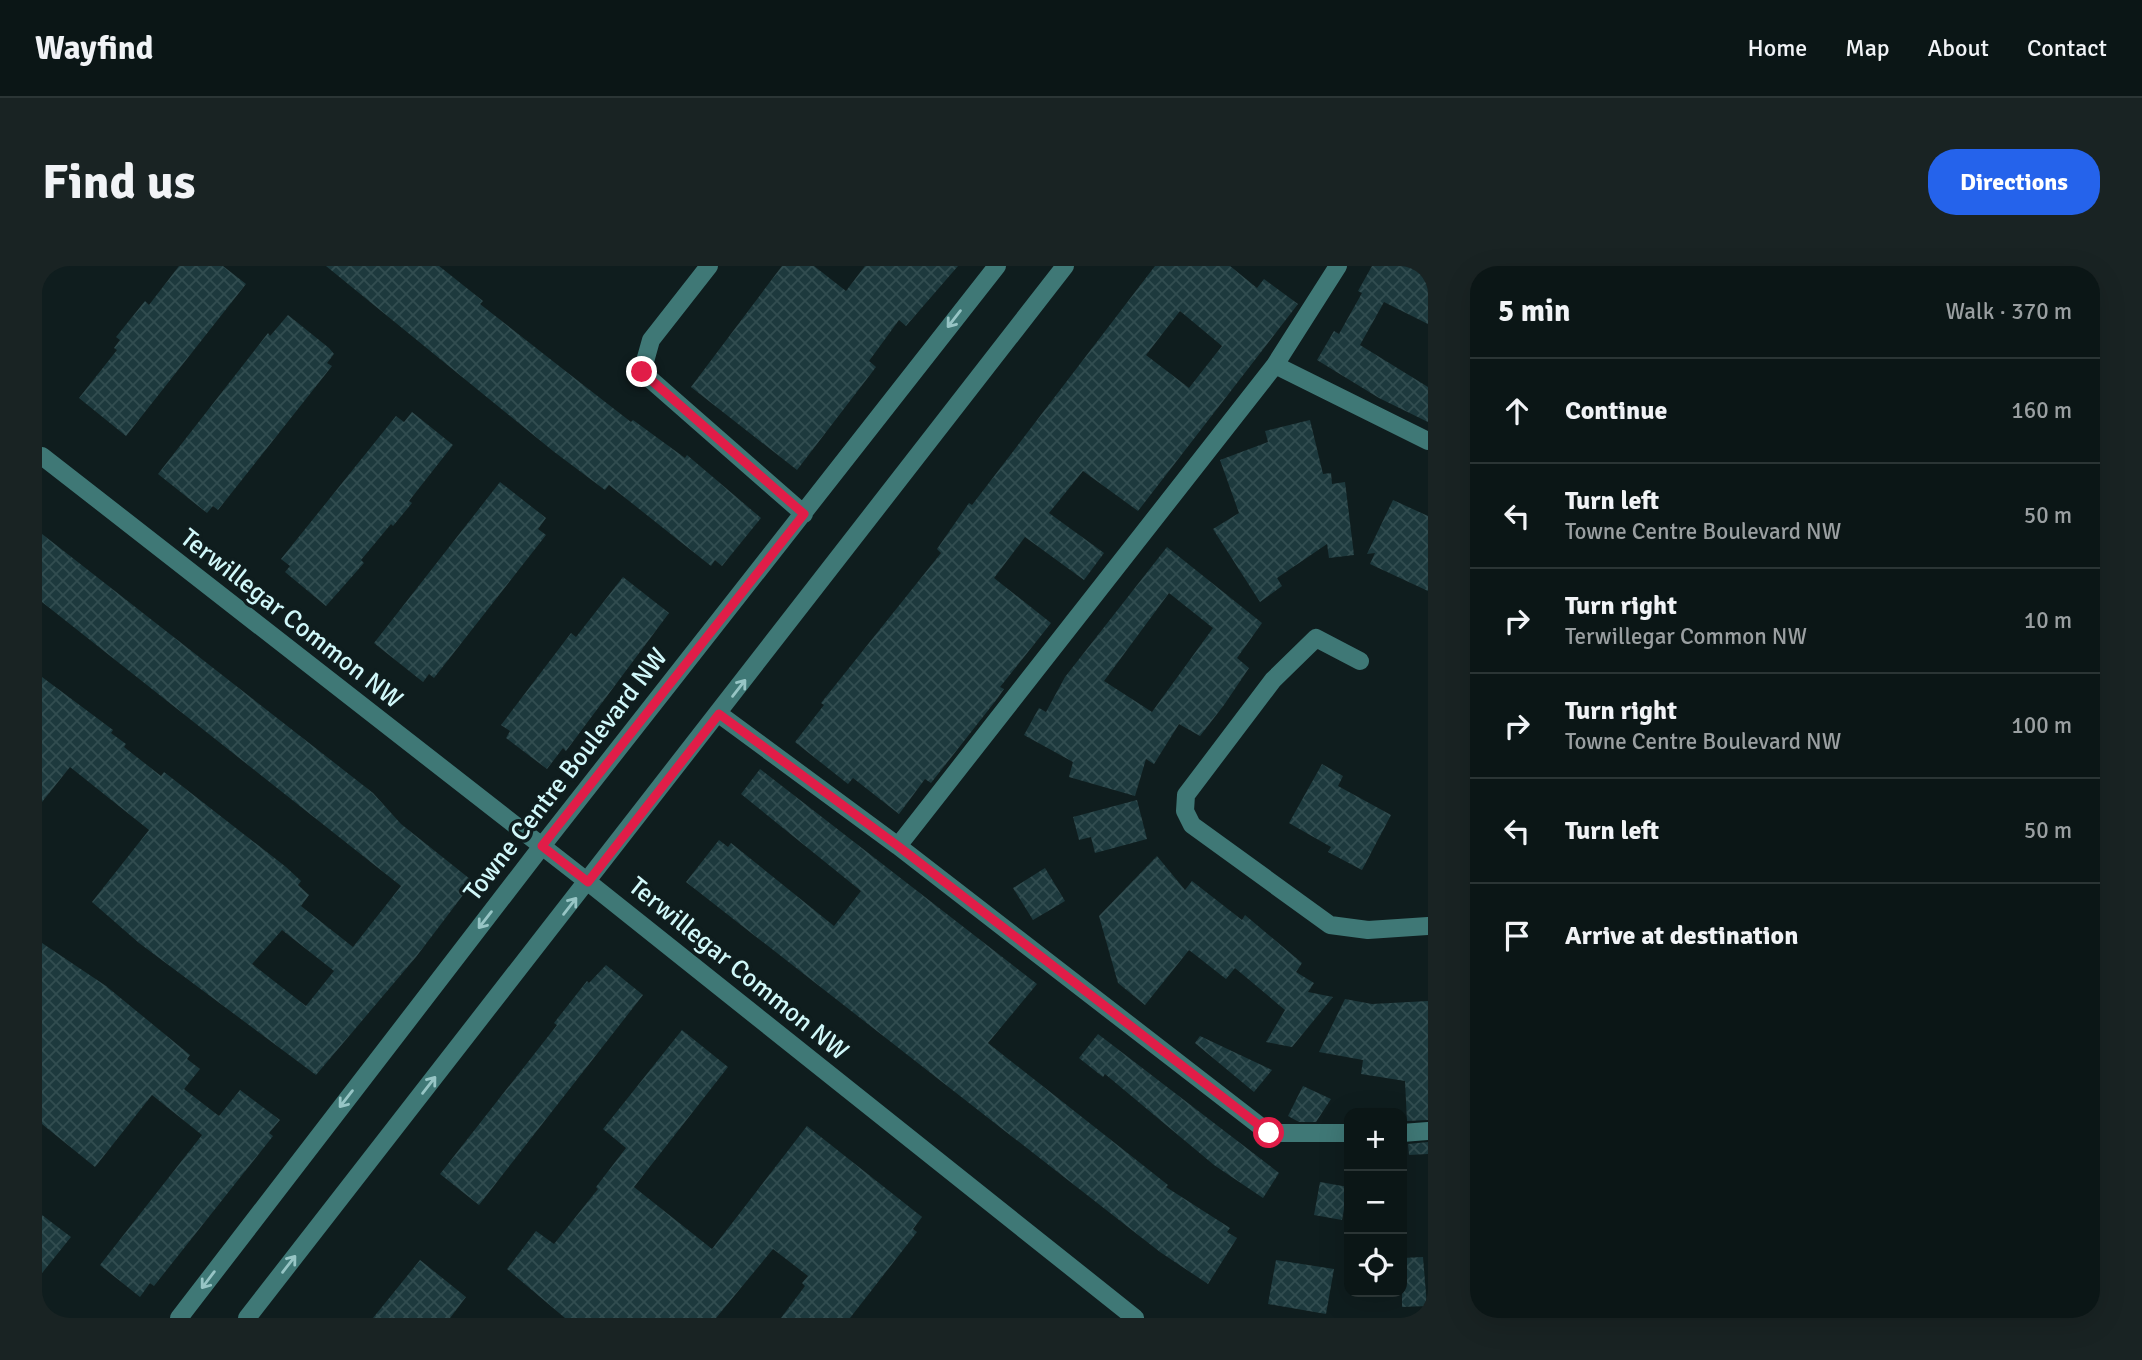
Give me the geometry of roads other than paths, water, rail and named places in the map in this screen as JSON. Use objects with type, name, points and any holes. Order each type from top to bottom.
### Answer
[{"type":"street","points":[[709,266],[651,340],[642,372],[804,514]]},
{"type":"street","name":"Towne Centre Boulevard NW","points":[[188,1315],[542,846],[997,266]]},
{"type":"street","points":[[247,1318],[1065,266]]},
{"type":"street","points":[[898,846],[1275,365],[1338,266]]},
{"type":"street","points":[[1275,365],[1428,441]]},
{"type":"street","name":"Terwillegar Common NW","points":[[42,456],[588,882],[1135,1318]]},
{"type":"street","points":[[1360,661],[1315,638],[1273,680],[1186,795],[1185,811],[1192,825],[1330,925],[1368,930],[1428,926]]},
{"type":"street","points":[[719,714],[898,846],[1269,1133],[1344,1133]]},
{"type":"street","points":[[1407,1133],[1428,1131]]}]
